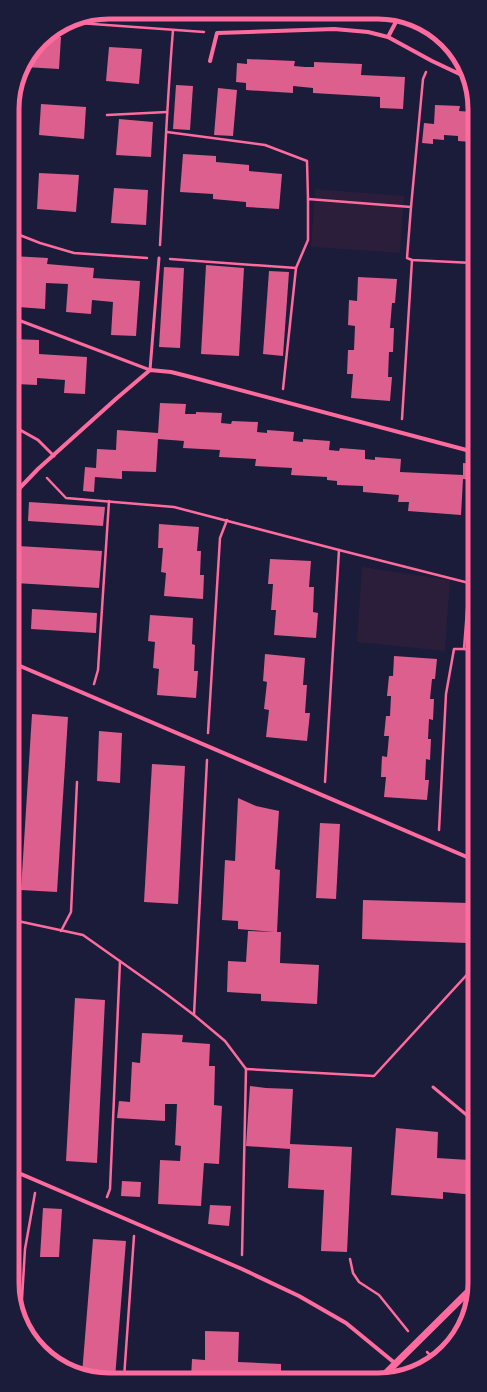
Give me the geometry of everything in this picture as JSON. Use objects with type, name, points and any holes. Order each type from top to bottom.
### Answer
[{"type":"street","points":[[388,37],[396,21]]},
{"type":"street","points":[[210,61],[217,33],[334,30],[368,32],[388,37],[461,75]]},
{"type":"street","points":[[19,489],[38,469],[150,370],[171,372],[468,451]]},
{"type":"street","points":[[19,666],[468,857]]},
{"type":"street","points":[[19,1173],[242,1269],[299,1296],[346,1323],[396,1364]]},
{"type":"street","points":[[388,1372],[467,1293]]},
{"type":"lane","points":[[19,321],[150,370],[159,258]]},
{"type":"lane","points":[[19,429],[38,440],[54,456]]},
{"type":"lane","points":[[433,1087],[468,1116]]},
{"type":"path","points":[[82,23],[217,33]]},
{"type":"path","points":[[159,258],[167,132],[166,112],[173,30]]},
{"type":"path","points":[[432,61],[423,78],[407,258],[412,260],[468,263]]},
{"type":"path","points":[[107,115],[166,112]]},
{"type":"path","points":[[167,132],[266,145],[307,161],[308,240],[296,268],[282,401]]},
{"type":"path","points":[[308,199],[411,207]]},
{"type":"path","points":[[19,235],[40,243],[74,253],[296,268]]},
{"type":"path","points":[[401,434],[412,260]]},
{"type":"path","points":[[38,469],[66,498],[174,507],[468,583]]},
{"type":"path","points":[[91,696],[98,670],[108,501]]},
{"type":"path","points":[[194,1015],[220,538],[227,520]]},
{"type":"path","points":[[324,795],[339,550]]},
{"type":"path","points":[[464,649],[468,596]]},
{"type":"path","points":[[438,844],[446,694],[454,649],[468,649]]},
{"type":"path","points":[[62,931],[71,912],[77,782]]},
{"type":"path","points":[[19,921],[83,936],[194,1015],[225,1041],[246,1069],[242,1269]]},
{"type":"path","points":[[102,1209],[110,1189],[120,961]]},
{"type":"path","points":[[246,1069],[374,1076],[468,974]]},
{"type":"path","points":[[22,1303],[25,1249],[34,1195],[42,1183]]},
{"type":"path","points":[[124,1373],[135,1223]]},
{"type":"path","points":[[350,1259],[353,1273],[359,1282],[379,1295],[431,1356]]},
{"type":"shaded area","points":[[315,189],[404,196],[400,253],[311,247]]},
{"type":"shaded area","points":[[362,567],[450,580],[445,651],[357,642]]},
{"type":"building","points":[[56,36],[61,37],[59,69],[29,67],[41,50]]},
{"type":"building","points":[[109,47],[142,49],[139,84],[106,81]]},
{"type":"building","points":[[247,59],[295,61],[294,66],[305,67],[314,67],[314,62],[362,64],[361,75],[405,77],[403,109],[380,108],[380,97],[313,93],[313,88],[293,86],[293,93],[246,90],[246,83],[236,82],[237,63],[247,64]]},
{"type":"building","points":[[176,85],[193,86],[190,130],[173,129]]},
{"type":"building","points":[[218,88],[237,90],[233,136],[214,135]]},
{"type":"building","points":[[41,104],[86,107],[84,139],[39,135]]},
{"type":"building","points":[[435,105],[460,106],[459,111],[468,112],[468,142],[458,141],[458,136],[444,135],[444,140],[433,139],[433,144],[422,143],[424,123],[434,124]]},
{"type":"building","points":[[119,119],[153,122],[151,157],[116,155]]},
{"type":"building","points":[[183,154],[216,156],[216,162],[249,165],[249,171],[282,174],[279,209],[246,207],[246,202],[213,199],[213,194],[180,192]]},
{"type":"building","points":[[39,173],[79,175],[76,212],[37,209]]},
{"type":"building","points":[[114,188],[148,190],[146,225],[111,223]]},
{"type":"building","points":[[19,256],[48,258],[47,264],[94,268],[93,278],[140,281],[136,336],[111,335],[113,302],[92,300],[91,314],[66,312],[68,284],[46,283],[45,309],[19,307]]},
{"type":"building","points":[[206,265],[244,268],[239,356],[201,354]]},
{"type":"building","points":[[164,267],[184,268],[180,348],[159,347]]},
{"type":"building","points":[[269,271],[289,272],[283,356],[263,354]]},
{"type":"building","points":[[358,277],[397,279],[395,303],[392,303],[390,328],[394,328],[393,352],[389,352],[388,377],[392,377],[390,401],[351,398],[353,374],[347,374],[348,350],[354,350],[355,326],[348,325],[349,300],[357,301]]},
{"type":"building","points":[[19,339],[39,340],[39,354],[87,357],[85,394],[64,393],[65,380],[37,378],[37,385],[19,384]]},
{"type":"building","points":[[160,403],[186,404],[185,414],[196,414],[196,412],[222,413],[221,423],[231,424],[232,421],[258,422],[257,432],[267,433],[267,430],[294,432],[293,441],[303,442],[303,439],[330,441],[329,450],[339,451],[340,448],[365,450],[365,459],[375,460],[375,457],[401,459],[400,472],[463,475],[463,463],[468,463],[468,480],[463,479],[461,515],[408,511],[409,502],[398,502],[399,495],[363,492],[363,486],[337,485],[337,481],[327,480],[327,477],[291,475],[292,468],[255,466],[256,459],[219,457],[220,450],[183,448],[184,441],[158,439],[156,472],[122,471],[122,479],[95,477],[94,492],[83,491],[85,467],[96,468],[97,449],[116,450],[117,430],[158,433]]},
{"type":"building","points":[[29,502],[105,507],[103,526],[28,521]]},
{"type":"building","points":[[159,524],[199,527],[197,551],[201,551],[200,575],[204,575],[203,599],[164,596],[166,573],[161,572],[163,548],[158,548]]},
{"type":"building","points":[[19,546],[102,551],[99,588],[19,583]]},
{"type":"building","points":[[270,559],[311,561],[309,587],[314,587],[313,612],[318,613],[316,638],[274,635],[276,610],[271,610],[273,584],[268,584]]},
{"type":"building","points":[[32,609],[97,613],[96,633],[31,629]]},
{"type":"building","points":[[150,615],[193,618],[192,644],[195,645],[194,671],[198,671],[196,698],[157,695],[159,669],[153,668],[155,642],[148,641]]},
{"type":"building","points":[[265,654],[305,658],[303,685],[307,685],[305,713],[310,713],[307,741],[266,737],[269,710],[264,709],[267,682],[263,681]]},
{"type":"building","points":[[394,656],[437,659],[435,679],[432,679],[430,699],[434,699],[433,720],[429,719],[428,739],[431,739],[430,760],[426,759],[425,780],[429,780],[427,800],[384,797],[386,777],[381,777],[382,756],[387,757],[389,736],[384,736],[386,716],[390,716],[391,696],[387,696],[389,676],[393,676]]},
{"type":"building","points":[[32,714],[68,717],[57,892],[21,890]]},
{"type":"building","points":[[99,731],[122,733],[120,783],[97,781]]},
{"type":"building","points":[[152,764],[185,766],[178,904],[144,902]]},
{"type":"building","points":[[238,798],[256,806],[279,811],[275,869],[280,870],[277,932],[281,932],[280,963],[319,965],[317,1004],[261,1001],[261,994],[227,992],[228,961],[246,962],[248,931],[275,932],[238,929],[238,921],[222,920],[225,860],[235,861]]},
{"type":"building","points":[[320,823],[340,824],[336,899],[316,898]]},
{"type":"building","points":[[363,900],[468,903],[467,943],[362,939]]},
{"type":"building","points":[[75,998],[105,1000],[97,1163],[66,1161]]},
{"type":"building","points":[[142,1033],[183,1035],[182,1042],[210,1044],[209,1066],[215,1066],[214,1105],[222,1106],[219,1164],[204,1163],[201,1206],[158,1204],[160,1160],[180,1161],[181,1146],[175,1145],[177,1104],[165,1104],[165,1121],[117,1118],[119,1101],[130,1102],[132,1062],[140,1063]]},
{"type":"building","points":[[250,1086],[293,1089],[290,1144],[352,1147],[347,1252],[321,1251],[324,1190],[288,1188],[290,1149],[246,1146]]},
{"type":"building","points":[[396,1128],[438,1132],[437,1158],[468,1160],[468,1194],[443,1192],[443,1199],[391,1195]]},
{"type":"building","points":[[122,1181],[141,1182],[140,1197],[121,1196]]},
{"type":"building","points":[[210,1205],[231,1206],[229,1226],[208,1224]]},
{"type":"building","points":[[43,1208],[62,1209],[59,1257],[40,1257]]},
{"type":"building","points":[[93,1239],[126,1241],[115,1373],[103,1373],[82,1369]]},
{"type":"building","points":[[205,1331],[239,1332],[238,1362],[281,1364],[281,1373],[191,1373],[192,1359],[205,1360]]}]
